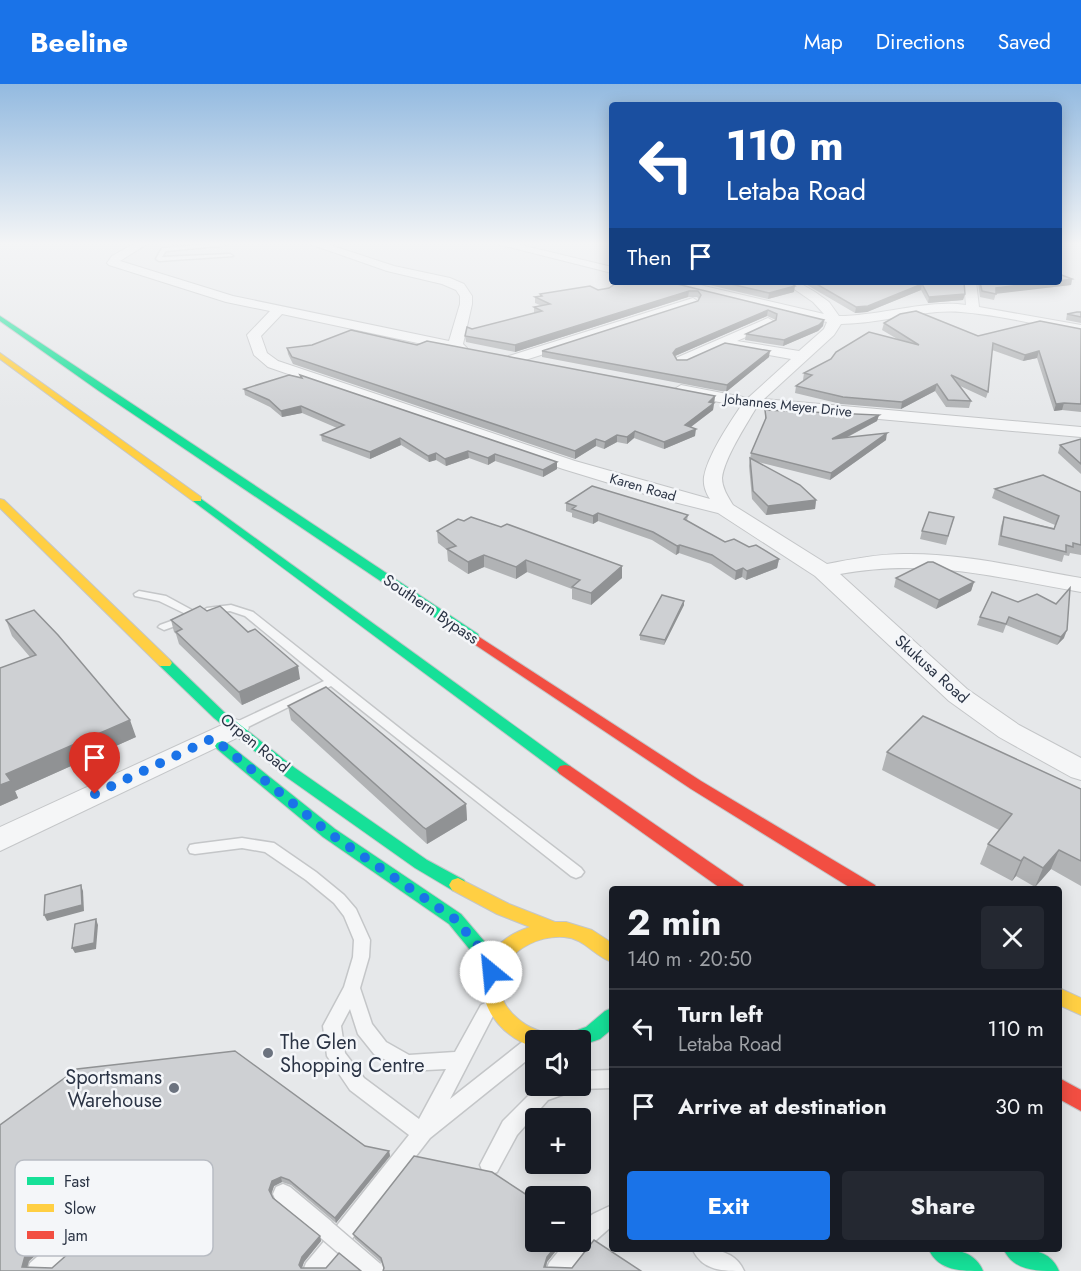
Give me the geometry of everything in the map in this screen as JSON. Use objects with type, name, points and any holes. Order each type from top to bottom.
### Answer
[{"type":"main road","name":"Southern Bypass","points":[[0,318],[111,395],[687,779],[862,886]]},
{"type":"main road","points":[[0,355],[571,774],[731,886]]},
{"type":"main road","name":"Orpen Road","points":[[0,502],[217,732],[329,833],[455,919],[478,946],[491,972]]},
{"type":"main road","name":"Orpen Road","points":[[217,732],[328,801],[421,864],[502,909],[552,929]]},
{"type":"main road","points":[[525,1035],[502,1018],[492,1001],[489,982],[491,972],[493,964],[504,949],[520,937],[540,930],[552,929],[582,933],[600,942],[609,951]]},
{"type":"main road","points":[[1062,998],[1081,1007]]},
{"type":"main road","points":[[591,1034],[603,1028],[609,1021]]},
{"type":"main road","points":[[591,1041],[603,1041]]},
{"type":"main road","points":[[1062,1090],[1081,1101]]},
{"type":"main road","points":[[944,1252],[971,1271]]},
{"type":"main road","points":[[1019,1252],[1047,1271]]},
{"type":"street","points":[[232,299],[475,351]]},
{"type":"street","points":[[454,347],[466,299]]},
{"type":"street","points":[[757,299],[834,320],[866,320],[947,308],[973,309],[1081,329]]},
{"type":"street","points":[[725,509],[713,487],[713,478],[719,461],[751,403],[833,327],[834,320],[825,306],[815,299]]},
{"type":"street","points":[[972,299],[973,309]]},
{"type":"street","points":[[549,365],[509,358],[693,302]]},
{"type":"street","name":"Karen Road","points":[[279,310],[254,335],[261,355],[273,364],[569,465],[665,494],[725,509],[823,571]]},
{"type":"street","points":[[681,361],[768,322]]},
{"type":"street","points":[[724,343],[802,356]]},
{"type":"street","name":"Johannes Meyer Drive","points":[[670,388],[751,403],[1081,432]]},
{"type":"street","points":[[823,571],[881,561],[907,560],[939,562],[1081,585]]},
{"type":"street","name":"Skukusa Road","points":[[823,571],[958,695],[1009,731],[1081,770]]},
{"type":"street","points":[[0,840],[217,732]]},
{"type":"street","name":"Skukusa Road","points":[[1052,753],[1081,759]]},
{"type":"lane","points":[[139,594],[162,598],[196,615]]},
{"type":"lane","points":[[164,627],[224,608],[249,614],[576,872]]},
{"type":"lane","points":[[217,732],[333,681]]},
{"type":"lane","points":[[195,849],[242,843],[258,844],[269,848],[311,876],[339,899],[354,919],[362,940],[361,957],[352,988],[332,1026],[336,1056],[357,1084],[422,1133]]},
{"type":"lane","points":[[352,988],[364,1028],[380,1048],[407,1063],[461,1060]]},
{"type":"lane","points":[[314,1271],[422,1133],[492,1001]]},
{"type":"lane","points":[[422,1133],[525,1051]]},
{"type":"lane","points":[[591,1080],[609,1079]]},
{"type":"lane","points":[[490,1165],[510,1128],[539,1096]]},
{"type":"lane","points":[[284,1194],[374,1271]]},
{"type":"lane","points":[[591,1230],[600,1221],[609,1216]]},
{"type":"lane","points":[[557,1271],[572,1252]]},
{"type":"lane","points":[[707,1252],[733,1271]]},
{"type":"lane","points":[[39,1271],[56,1256]]},
{"type":"building","points":[[540,299],[662,299],[515,345],[465,336],[467,327],[472,329],[542,311],[534,307],[550,304]]},
{"type":"building","points":[[740,299],[824,320],[819,325],[784,340],[746,334],[776,320],[777,314],[768,310],[676,349],[673,353],[677,360],[687,360],[725,343],[770,351],[727,385],[542,351],[698,301]]},
{"type":"building","points":[[843,299],[884,299],[868,306],[856,307]]},
{"type":"building","points":[[916,311],[978,336],[1040,321],[1081,329],[1081,404],[1056,404],[1039,351],[1025,355],[993,343],[988,392],[951,375],[971,401],[948,400],[937,384],[902,402],[843,397],[796,386],[812,375],[804,373],[831,359],[836,352],[869,332],[919,345],[884,323],[900,314]]},
{"type":"building","points":[[1081,312],[1081,317],[1067,314]]},
{"type":"building","points":[[351,330],[417,345],[427,341],[715,396],[709,402],[714,403],[685,425],[696,429],[664,442],[635,431],[627,437],[617,435],[605,442],[596,439],[575,451],[292,357],[287,348],[312,345]]},
{"type":"building","points":[[289,375],[302,378],[300,375],[557,462],[543,470],[495,454],[488,458],[468,451],[445,459],[436,453],[428,456],[400,438],[370,452],[321,435],[344,425],[301,406],[281,411],[269,400],[244,389]]},
{"type":"building","points":[[765,410],[879,415],[832,439],[887,433],[831,473],[751,453],[766,418]]},
{"type":"building","points":[[1081,439],[1081,464],[1060,445]]},
{"type":"building","points":[[750,458],[800,485],[816,500],[768,506],[753,491]]},
{"type":"building","points":[[1043,475],[1081,492],[1081,545],[1073,543],[1073,547],[1066,545],[1066,552],[1001,536],[1004,517],[1054,529],[1059,516],[995,489]]},
{"type":"building","points":[[592,486],[688,515],[684,519],[725,542],[734,539],[749,547],[756,545],[779,559],[747,571],[743,568],[736,571],[712,555],[677,546],[653,532],[598,513],[593,516],[572,509],[576,506],[566,503]]},
{"type":"building","points":[[929,512],[954,517],[948,536],[922,531]]},
{"type":"building","points":[[471,517],[501,527],[507,524],[622,566],[591,593],[572,587],[580,580],[526,560],[516,567],[484,555],[468,562],[447,549],[456,546],[437,531],[458,519],[464,521]]},
{"type":"building","points":[[928,562],[933,562],[974,582],[939,600],[896,578]]},
{"type":"building","points":[[1070,588],[1067,630],[1061,637],[1009,617],[1006,624],[980,617],[992,592],[1018,602],[1037,594],[1056,604]]},
{"type":"building","points":[[662,595],[684,601],[665,640],[640,635]]},
{"type":"building","points":[[200,606],[207,611],[220,606],[248,632],[255,629],[298,666],[239,692],[176,632],[182,629],[171,620]]},
{"type":"building","points":[[34,610],[130,720],[6,774],[11,781],[0,785],[0,668],[36,655],[6,620]]},
{"type":"building","points":[[326,687],[466,804],[426,829],[423,827],[288,706]]},
{"type":"building","points":[[923,716],[1081,789],[1081,861],[1059,850],[1043,868],[1024,857],[1021,861],[988,844],[1012,814],[887,752]]},
{"type":"building","points":[[81,885],[82,905],[44,915],[45,895]]},
{"type":"building","points":[[96,919],[94,943],[72,948],[75,924]]},
{"type":"building","points":[[235,1051],[365,1146],[389,1151],[335,1218],[289,1180],[281,1177],[272,1181],[269,1190],[273,1198],[320,1236],[302,1257],[299,1265],[301,1268],[326,1268],[339,1253],[361,1271],[0,1271],[0,1125],[77,1069]]},
{"type":"building","points":[[414,1156],[492,1172],[525,1194],[525,1252],[551,1252],[544,1267],[572,1268],[585,1252],[591,1252],[591,1244],[594,1240],[641,1271],[383,1271],[381,1258],[353,1234]]},
{"type":"traffic: fast","points":[[0,318],[102,389],[473,637]]},
{"type":"traffic: fast","points":[[197,499],[565,770]]},
{"type":"traffic: fast","points":[[165,663],[219,715],[290,772],[421,864],[458,885]]},
{"type":"traffic: fast","points":[[222,746],[329,833],[455,919],[478,946],[491,972]]},
{"type":"traffic: fast","points":[[591,1034],[609,1020]]},
{"type":"traffic: fast","points":[[944,1252],[971,1271]]},
{"type":"traffic: fast","points":[[1019,1252],[1047,1271]]},
{"type":"traffic: slow","points":[[0,355],[197,499]]},
{"type":"traffic: slow","points":[[0,502],[165,663]]},
{"type":"traffic: slow","points":[[458,885],[503,909],[552,929]]},
{"type":"traffic: slow","points":[[525,1035],[510,1025],[502,1016],[492,996],[491,977],[497,960],[510,946],[526,936],[546,930],[566,929],[586,935],[609,952]]},
{"type":"traffic: slow","points":[[1062,998],[1081,1007]]},
{"type":"traffic: jam","points":[[473,637],[696,785],[862,886]]},
{"type":"traffic: jam","points":[[565,770],[731,886]]},
{"type":"traffic: jam","points":[[1062,1090],[1081,1101]]},
{"type":"place","name":"The Glen Shopping Centre","points":[[268,1053]]},
{"type":"place","name":"Sportsmans Warehouse","points":[[174,1088]]},
{"type":"route","points":[[95,794],[213,738],[287,801],[329,833],[455,919],[478,946],[491,972]]}]
